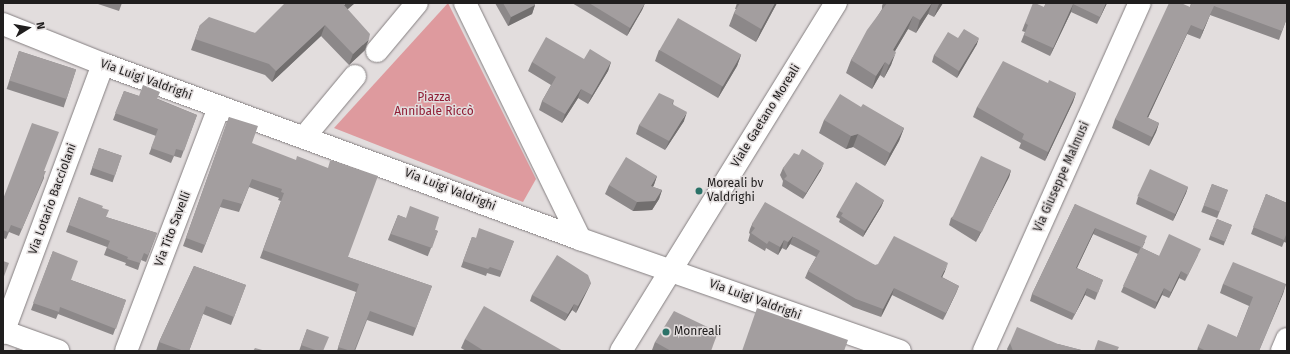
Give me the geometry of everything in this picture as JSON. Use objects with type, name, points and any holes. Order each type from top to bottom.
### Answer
[{"type":"street","points":[[377,51],[417,3]]},
{"type":"street","points":[[465,3],[580,239]]},
{"type":"street","name":"Viale Gaetano Moreali","points":[[621,351],[836,3]]},
{"type":"street","name":"Via Giuseppe Malmusi","points":[[984,351],[1140,3]]},
{"type":"street","name":"Via Luigi Valdrighi","points":[[3,24],[103,64],[220,107],[305,136],[580,239],[900,351]]},
{"type":"street","name":"Via Lotario Bacciolani","points":[[3,332],[103,64]]},
{"type":"street","points":[[305,136],[355,76]]},
{"type":"street","name":"Via Tito Savelli","points":[[126,351],[220,107]]},
{"type":"street","points":[[3,332],[58,351]]},
{"type":"street","points":[[1282,351],[1287,339]]},
{"type":"green space","name":"Piazza Annibale Riccò","points":[[448,3],[536,179],[523,202],[334,128]]},
{"type":"building","points":[[285,3],[346,3],[344,5],[370,34],[369,39],[353,54],[325,25],[276,71],[269,64],[195,39],[200,25],[209,17],[255,33]]},
{"type":"building","points":[[503,3],[534,3],[535,5],[511,17]]},
{"type":"building","points":[[589,3],[645,3],[630,28]]},
{"type":"building","points":[[740,3],[775,3],[761,29],[734,13]]},
{"type":"building","points":[[887,3],[932,3],[920,20],[913,16],[893,50],[896,52],[889,65],[885,62],[876,76],[851,60],[867,30]]},
{"type":"building","points":[[1033,3],[1044,7],[1046,3],[1106,3],[1100,17],[1073,4],[1053,48],[1024,35],[1028,25],[1025,23]]},
{"type":"building","points":[[1169,3],[1181,3],[1190,7],[1192,3],[1287,3],[1287,18],[1282,31],[1214,6],[1203,30],[1191,25],[1147,117],[1159,123],[1152,137],[1115,119]]},
{"type":"building","points":[[678,18],[741,54],[723,87],[660,50]]},
{"type":"building","points":[[964,29],[979,38],[959,71],[934,55],[948,32],[958,38]]},
{"type":"building","points":[[546,37],[584,59],[590,49],[611,62],[592,95],[581,89],[565,114],[542,101],[556,77],[532,62]]},
{"type":"building","points":[[19,51],[76,70],[66,99],[9,80]]},
{"type":"building","points":[[1003,61],[1048,83],[1049,80],[1076,93],[1048,152],[1022,139],[1024,134],[977,107]]},
{"type":"building","points":[[143,85],[160,92],[157,99],[197,115],[184,151],[176,149],[174,156],[151,148],[158,129],[115,113],[124,91],[139,96]]},
{"type":"building","points":[[659,93],[674,100],[672,104],[687,112],[669,141],[639,125]]},
{"type":"building","points":[[840,94],[861,107],[863,104],[904,128],[890,153],[858,134],[851,136],[824,120]]},
{"type":"building","points":[[229,117],[258,126],[252,143],[296,160],[297,156],[328,168],[330,161],[335,161],[378,176],[348,257],[432,286],[416,328],[370,311],[354,351],[338,347],[359,284],[263,250],[284,193],[281,192],[282,189],[252,179],[242,204],[223,199],[205,245],[186,238]]},
{"type":"building","points":[[32,123],[59,132],[44,171],[46,171],[22,229],[11,225],[8,232],[3,230],[3,199]]},
{"type":"building","points":[[99,148],[122,156],[115,176],[92,168]]},
{"type":"building","points":[[802,149],[824,163],[806,193],[784,179],[787,176],[783,168],[794,153],[799,155]]},
{"type":"building","points":[[981,156],[1011,170],[982,232],[952,219]]},
{"type":"building","points":[[626,157],[657,176],[651,186],[662,190],[655,201],[637,202],[609,185]]},
{"type":"building","points":[[1150,169],[1188,187],[1175,214],[1137,196]]},
{"type":"building","points":[[856,182],[884,200],[865,231],[841,216],[843,213],[839,211]]},
{"type":"building","points":[[1212,184],[1228,190],[1220,212],[1204,205]]},
{"type":"building","points":[[1266,194],[1287,203],[1287,236],[1286,235],[1284,240],[1253,227]]},
{"type":"building","points":[[79,197],[103,206],[102,208],[109,210],[106,217],[157,233],[148,255],[144,253],[140,263],[127,259],[128,257],[107,248],[110,241],[69,225]]},
{"type":"building","points":[[765,202],[875,265],[878,264],[894,236],[948,263],[941,277],[959,286],[946,313],[894,288],[883,309],[856,299],[808,271],[820,251],[793,236],[788,242],[784,240],[780,247],[769,241],[767,244],[751,233],[755,228],[752,226],[753,222]]},
{"type":"building","points":[[1075,204],[1147,236],[1142,248],[1159,256],[1169,234],[1201,249],[1188,275],[1181,271],[1171,292],[1164,288],[1157,302],[1123,286],[1141,247],[1095,228],[1076,268],[1103,280],[1098,293],[1087,288],[1075,314],[1032,294]]},
{"type":"building","points":[[410,206],[439,217],[435,230],[438,231],[432,248],[391,234],[398,215],[406,218]]},
{"type":"building","points":[[1217,219],[1232,225],[1225,242],[1210,236]]},
{"type":"building","points":[[479,228],[514,241],[502,271],[490,267],[488,269],[463,261],[472,237],[476,238]]},
{"type":"building","points":[[53,251],[78,261],[71,280],[126,300],[116,329],[60,307],[59,312],[33,303]]},
{"type":"building","points":[[557,255],[588,275],[591,283],[578,306],[574,304],[568,314],[532,295]]},
{"type":"building","points":[[3,261],[9,263],[3,279]]},
{"type":"building","points":[[1233,262],[1286,284],[1259,351],[1206,351],[1198,347],[1208,324],[1237,337],[1253,297],[1223,284]]},
{"type":"building","points":[[194,266],[246,285],[234,317],[206,306],[189,351],[184,351],[159,342]]},
{"type":"building","points":[[484,306],[563,351],[484,351],[465,339]]},
{"type":"building","points":[[757,308],[848,340],[844,351],[742,351]]},
{"type":"building","points":[[674,311],[718,332],[711,351],[671,351],[655,342]]},
{"type":"building","points":[[1017,327],[1058,344],[1085,351],[1013,351],[1010,343]]},
{"type":"building","points":[[307,329],[329,337],[323,351],[318,351],[301,345]]},
{"type":"building","points":[[1098,340],[1119,347],[1117,351],[1094,351]]},
{"type":"building","points":[[16,348],[26,351],[15,351]]},
{"type":"building","points":[[255,348],[266,351],[253,351]]},
{"type":"place","name":"Moreali bv Valdrighi","points":[[699,191]]},
{"type":"place","name":"Monreali","points":[[666,332]]}]
